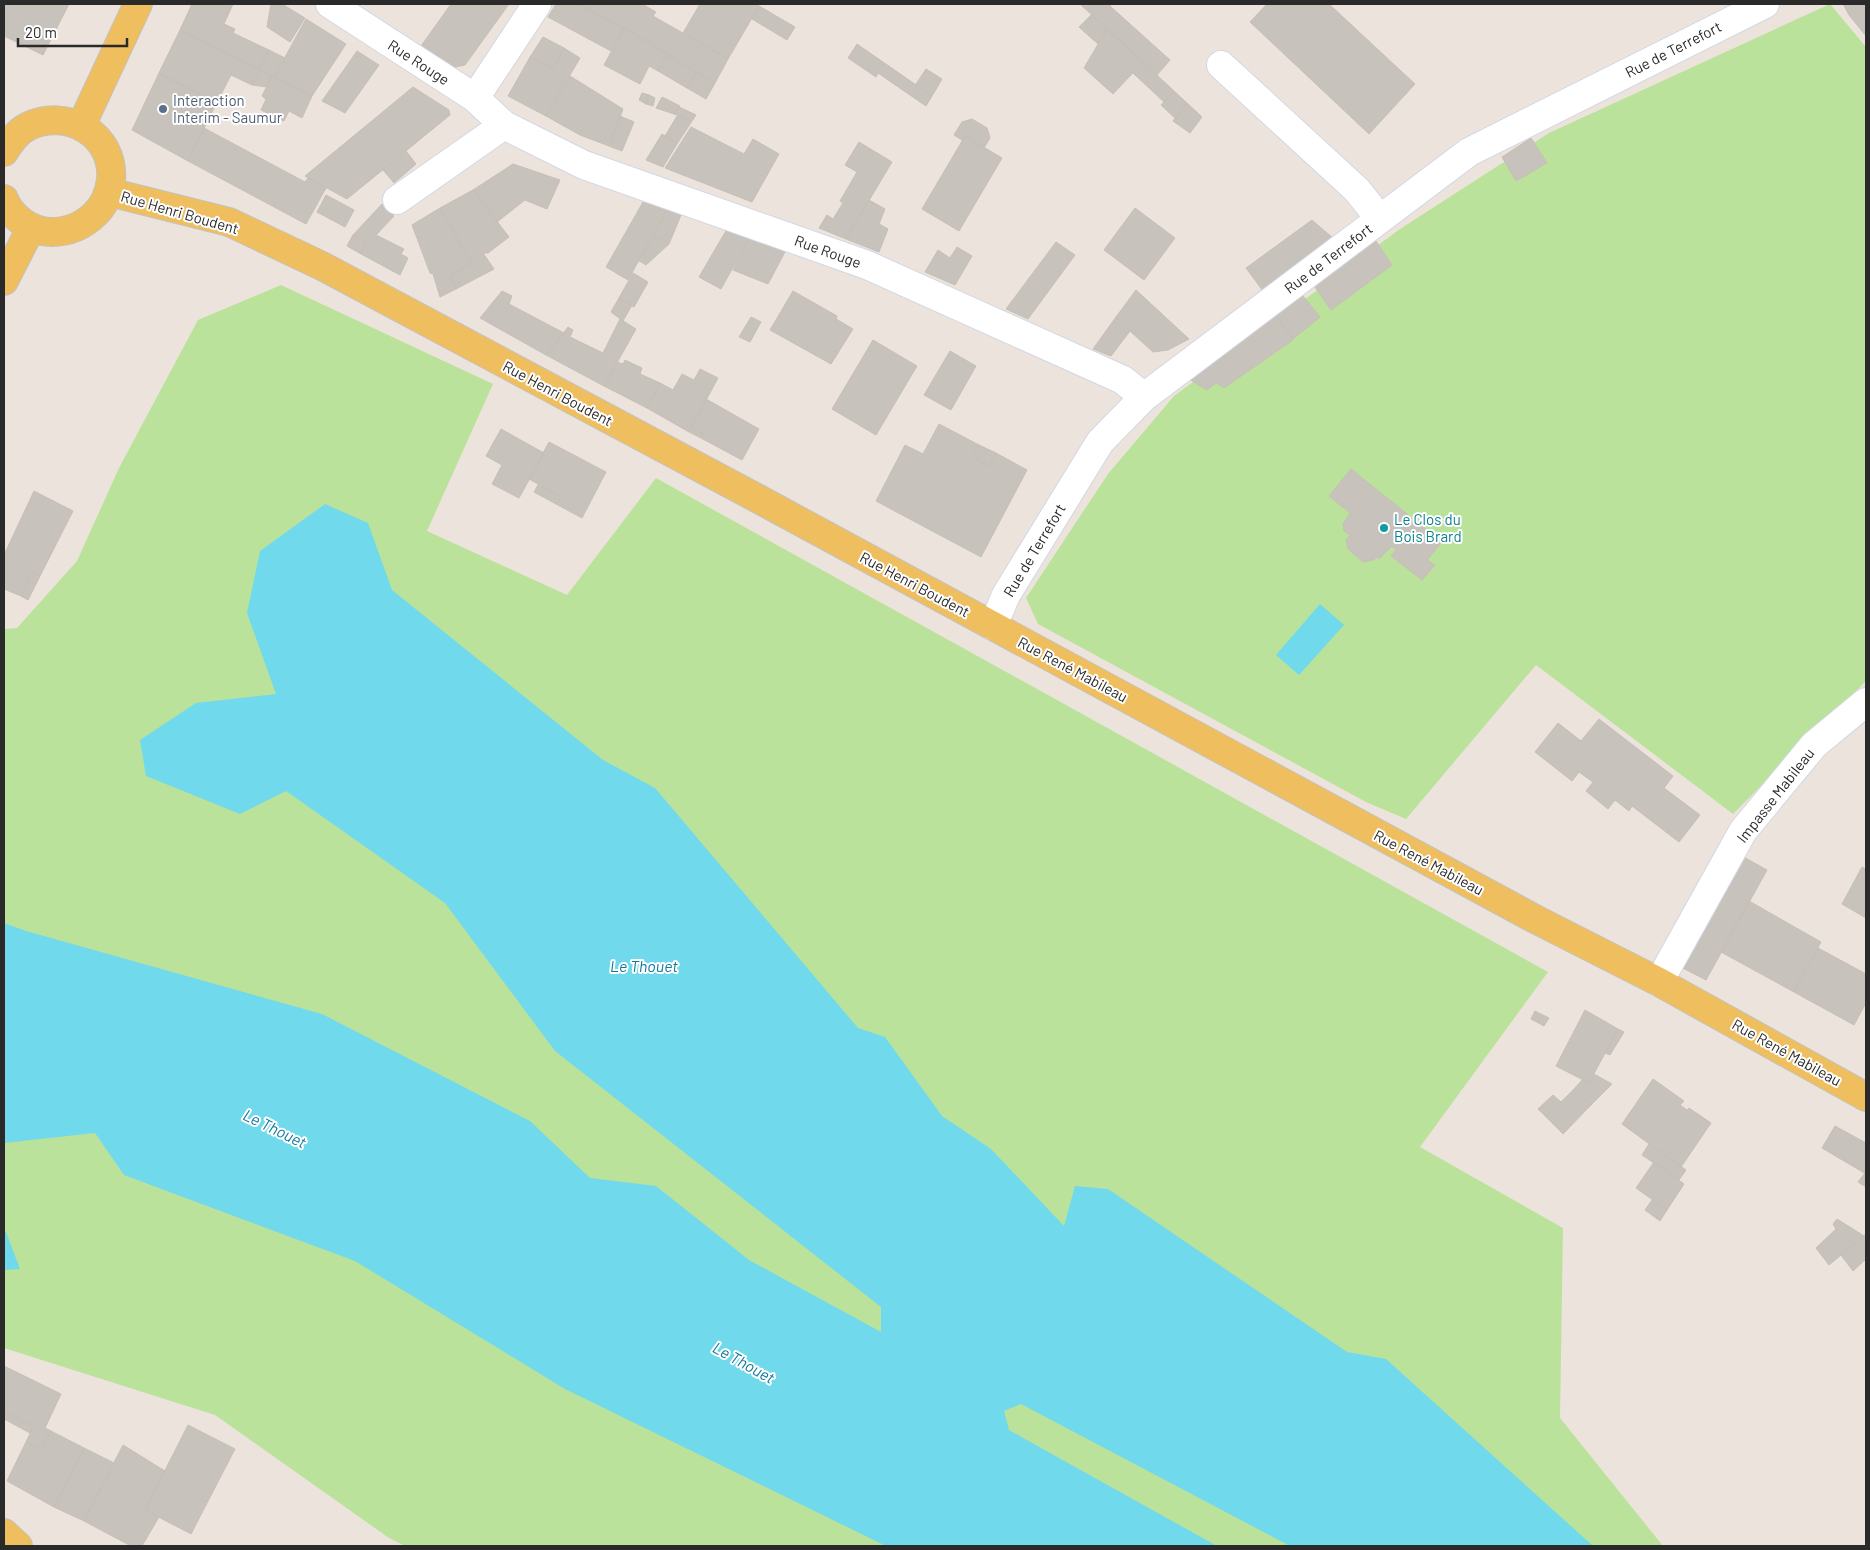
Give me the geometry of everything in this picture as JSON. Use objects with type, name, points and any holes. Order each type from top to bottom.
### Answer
[{"type":"main road","points":[[81,126],[138,4]]},
{"type":"main road","points":[[4,199],[6,205],[17,218],[31,228],[50,232],[69,231],[87,222],[100,209],[109,192],[111,173],[107,154],[96,137],[81,126],[63,120],[44,121],[26,128],[6,143]]},
{"type":"main road","name":"Rue Henri Boudent","points":[[109,192],[229,222],[322,266],[993,626]]},
{"type":"main road","points":[[4,281],[31,228]]},
{"type":"main road","name":"Rue René Mabileau","points":[[993,626],[1535,919],[1659,982],[1866,1097]]},
{"type":"main road","points":[[4,1533],[18,1546]]},
{"type":"street","name":"Rue Rouge","points":[[330,4],[475,98],[504,124],[584,165],[867,265],[1123,380],[1144,397]]},
{"type":"street","points":[[475,98],[537,4]]},
{"type":"street","name":"Rue de Terrefort","points":[[993,626],[1006,595],[1100,442],[1144,397],[1469,152],[1765,4]]},
{"type":"street","points":[[1221,65],[1357,190],[1380,219]]},
{"type":"street","points":[[397,200],[504,124]]},
{"type":"street","name":"Impasse Mabileau","points":[[1659,982],[1743,831],[1814,744],[1866,702]]},
{"type":"green space","points":[[1830,4],[1866,47],[1866,681],[1733,814],[1536,665],[1406,819],[1366,802],[1038,624],[1026,598],[1108,474],[1174,396],[1400,229],[1549,133]]},
{"type":"green space","points":[[281,285],[493,384],[427,531],[567,595],[656,478],[1548,972],[1420,1147],[1563,1228],[1560,1418],[1663,1546],[405,1546],[389,1538],[215,1415],[4,1348],[4,629],[17,628],[77,561],[119,468],[198,320]]},
{"type":"water","name":"Le Thouet","points":[[325,504],[368,523],[392,590],[603,760],[655,788],[858,1028],[885,1037],[942,1116],[991,1149],[1064,1226],[1075,1186],[1108,1189],[1347,1352],[1386,1359],[1593,1546],[1290,1546],[1021,1404],[1004,1411],[1009,1430],[1217,1546],[886,1546],[565,1389],[355,1261],[124,1175],[95,1133],[4,1143],[4,923],[26,931],[322,1014],[530,1121],[590,1178],[656,1186],[749,1260],[881,1332],[881,1307],[555,1051],[445,903],[286,791],[240,814],[146,776],[140,740],[196,703],[276,694],[247,613],[260,551]]},
{"type":"water","points":[[1320,604],[1344,625],[1299,675],[1276,655]]},
{"type":"water","points":[[4,1230],[6,1232],[20,1269],[4,1270]]},
{"type":"building","points":[[4,4],[69,4],[43,55],[4,36]]},
{"type":"building","points":[[192,4],[233,4],[224,24],[235,29],[233,33],[269,50],[260,70],[180,30]]},
{"type":"building","points":[[271,4],[282,4],[305,18],[290,42],[267,27]]},
{"type":"building","points":[[451,4],[509,4],[465,65],[450,68],[421,46]]},
{"type":"building","points":[[556,4],[578,4],[624,28],[611,51],[548,17]]},
{"type":"building","points":[[578,4],[642,4],[656,12],[653,16],[728,59],[715,83],[624,28]]},
{"type":"building","points":[[700,4],[755,4],[759,6],[728,59],[683,33]]},
{"type":"building","points":[[1080,4],[1112,4],[1110,6],[1170,60],[1157,75]]},
{"type":"building","points":[[1267,4],[1329,4],[1415,84],[1369,134],[1250,22]]},
{"type":"building","points":[[1843,4],[1866,4],[1866,36],[1849,15]]},
{"type":"building","points":[[759,6],[795,27],[787,40],[752,19]]},
{"type":"building","points":[[1092,14],[1107,29],[1098,44],[1079,27]]},
{"type":"building","points":[[306,19],[346,44],[312,96],[274,77]]},
{"type":"building","points":[[624,28],[668,54],[658,71],[649,66],[640,84],[604,65]]},
{"type":"building","points":[[1107,29],[1143,62],[1113,94],[1084,68]]},
{"type":"building","points":[[180,30],[260,70],[252,85],[231,75],[213,110],[199,103],[201,95],[159,73]]},
{"type":"building","points":[[543,37],[564,48],[553,69],[530,57]]},
{"type":"building","points":[[857,44],[932,96],[926,106],[878,73],[876,77],[848,58]]},
{"type":"building","points":[[564,48],[580,58],[546,116],[508,96],[530,57],[553,69]]},
{"type":"building","points":[[269,50],[285,58],[274,77],[260,70]]},
{"type":"building","points":[[357,51],[379,65],[345,113],[322,101]]},
{"type":"building","points":[[668,54],[696,72],[687,88],[658,71]]},
{"type":"building","points":[[1143,62],[1174,91],[1164,102],[1133,73]]},
{"type":"building","points":[[926,69],[942,79],[932,96],[916,84]]},
{"type":"building","points":[[260,70],[272,76],[267,87],[252,85]]},
{"type":"building","points":[[696,72],[715,83],[706,99],[687,88]]},
{"type":"building","points":[[159,73],[201,95],[199,103],[213,110],[188,161],[132,130]]},
{"type":"building","points":[[272,76],[312,96],[302,118],[289,111],[284,121],[261,110],[266,99],[262,96]]},
{"type":"building","points":[[570,76],[623,109],[609,146],[580,135],[546,116]]},
{"type":"building","points":[[413,87],[449,110],[450,115],[347,199],[305,176]]},
{"type":"building","points":[[1174,91],[1187,103],[1176,119],[1161,105]]},
{"type":"building","points":[[642,93],[649,95],[646,104],[639,100]]},
{"type":"building","points":[[649,95],[655,98],[653,106],[646,104]]},
{"type":"building","points":[[662,97],[680,106],[674,114],[656,108]]},
{"type":"building","points":[[1187,103],[1202,117],[1190,133],[1173,121]]},
{"type":"building","points":[[679,107],[696,115],[692,121],[674,114]]},
{"type":"building","points":[[620,116],[634,122],[622,151],[609,146]]},
{"type":"building","points":[[677,116],[692,121],[677,144],[665,136]]},
{"type":"building","points":[[972,119],[987,128],[990,138],[984,148],[965,136],[962,140],[954,135],[962,122]]},
{"type":"building","points":[[691,127],[744,154],[753,139],[779,154],[752,202],[665,168]]},
{"type":"building","points":[[204,128],[305,182],[308,178],[326,188],[306,224],[188,161]]},
{"type":"building","points":[[662,134],[677,144],[663,167],[646,160]]},
{"type":"building","points":[[965,136],[1002,158],[959,231],[922,209]]},
{"type":"building","points":[[1531,138],[1547,163],[1516,181],[1502,157]]},
{"type":"building","points":[[859,142],[892,162],[846,239],[819,228],[827,215],[833,219],[843,203],[840,201],[857,172],[845,165]]},
{"type":"building","points":[[406,151],[416,164],[394,183],[383,170]]},
{"type":"building","points":[[513,164],[560,180],[547,209],[525,200],[497,222],[473,190]]},
{"type":"building","points":[[473,190],[509,237],[488,253],[483,253],[494,269],[456,289],[450,276],[471,263],[440,208]]},
{"type":"building","points":[[326,195],[354,210],[345,227],[317,212]]},
{"type":"building","points":[[869,200],[885,209],[879,224],[888,229],[879,252],[846,239]]},
{"type":"building","points":[[643,202],[667,210],[628,280],[606,267]]},
{"type":"building","points":[[382,204],[394,216],[376,235],[404,249],[401,254],[408,258],[400,275],[361,254],[367,242],[353,235]]},
{"type":"building","points":[[440,208],[471,263],[450,276],[456,289],[440,297],[433,274],[430,273],[412,225]]},
{"type":"building","points":[[1135,208],[1175,238],[1144,280],[1104,250]]},
{"type":"building","points":[[667,210],[681,215],[669,244],[653,235]]},
{"type":"building","points":[[1312,220],[1334,239],[1263,291],[1246,268]]},
{"type":"building","points":[[727,229],[750,237],[721,289],[699,277]]},
{"type":"building","points":[[353,235],[367,242],[361,254],[347,246]]},
{"type":"building","points":[[653,235],[669,244],[646,265],[638,260]]},
{"type":"building","points":[[750,237],[786,250],[768,284],[733,270]]},
{"type":"building","points":[[1376,241],[1392,265],[1331,310],[1315,287]]},
{"type":"building","points":[[1056,242],[1075,255],[1028,319],[1006,309]]},
{"type":"building","points":[[957,247],[972,256],[955,285],[925,272],[938,250],[950,258]]},
{"type":"building","points":[[633,273],[648,282],[634,307],[619,298]]},
{"type":"building","points":[[1136,290],[1189,339],[1168,350],[1153,352],[1130,331],[1116,317]]},
{"type":"building","points":[[502,291],[512,296],[509,304],[564,333],[546,355],[480,318]]},
{"type":"building","points":[[793,291],[837,316],[836,319],[853,329],[831,364],[770,330]]},
{"type":"building","points":[[1303,296],[1320,317],[1293,339],[1276,315]]},
{"type":"building","points":[[619,298],[632,305],[623,321],[611,312]]},
{"type":"building","points":[[1276,315],[1293,340],[1224,388],[1216,383],[1207,390],[1189,379]]},
{"type":"building","points":[[751,317],[761,322],[750,342],[739,337]]},
{"type":"building","points":[[1116,317],[1130,331],[1111,356],[1093,349]]},
{"type":"building","points":[[620,319],[636,329],[604,386],[546,355],[568,327],[573,330],[570,337],[603,353]]},
{"type":"building","points":[[873,340],[917,366],[876,435],[832,409]]},
{"type":"building","points":[[950,351],[976,366],[951,410],[924,395]]},
{"type":"building","points":[[625,360],[642,368],[640,374],[660,383],[647,408],[604,386],[617,362],[623,364]]},
{"type":"building","points":[[700,369],[718,378],[689,432],[647,408],[660,383],[673,390],[682,374],[694,380]]},
{"type":"building","points":[[706,399],[759,429],[742,460],[701,438],[703,434],[691,427]]},
{"type":"building","points":[[939,424],[979,445],[972,457],[989,466],[996,453],[1027,470],[981,557],[876,501],[905,445],[923,454]]},
{"type":"building","points":[[691,427],[703,434],[701,438],[689,432]]},
{"type":"building","points":[[501,429],[544,453],[519,498],[492,484],[502,465],[486,456]]},
{"type":"building","points":[[549,442],[606,472],[582,518],[556,504],[561,497],[529,479]]},
{"type":"building","points":[[979,445],[996,453],[989,466],[972,457]]},
{"type":"building","name":"Le Clos du Bois Brard","points":[[1351,469],[1442,542],[1427,560],[1435,565],[1422,580],[1391,556],[1396,550],[1392,546],[1379,559],[1377,557],[1363,562],[1348,549],[1346,540],[1350,535],[1344,531],[1343,524],[1350,513],[1329,496]]},
{"type":"building","points":[[538,485],[561,497],[556,504],[534,492]]},
{"type":"building","points":[[34,491],[73,511],[40,576],[33,572],[21,596],[4,589],[4,555]]},
{"type":"building","points":[[33,572],[40,576],[28,600],[21,596]]},
{"type":"building","points":[[1599,719],[1673,776],[1664,788],[1700,815],[1679,842],[1632,806],[1629,811],[1615,800],[1608,809],[1586,791],[1593,782],[1579,772],[1572,781],[1535,752],[1558,723],[1581,741]]},
{"type":"building","points":[[1740,855],[1767,870],[1706,980],[1679,966]]},
{"type":"building","points":[[1862,867],[1866,869],[1866,918],[1842,904]]},
{"type":"building","points":[[1749,901],[1821,942],[1794,992],[1721,952]]},
{"type":"building","points":[[1818,948],[1866,974],[1866,1003],[1854,1025],[1794,992]]},
{"type":"building","points":[[1585,1010],[1618,1029],[1589,1083],[1556,1066]]},
{"type":"building","points":[[1535,1011],[1549,1018],[1544,1026],[1531,1019]]},
{"type":"building","points":[[1618,1029],[1624,1032],[1610,1055],[1605,1053]]},
{"type":"building","points":[[1594,1074],[1612,1084],[1591,1105],[1574,1089],[1582,1080],[1589,1083]]},
{"type":"building","points":[[1653,1079],[1684,1101],[1680,1105],[1687,1110],[1689,1108],[1711,1123],[1681,1167],[1622,1124]]},
{"type":"building","points":[[1574,1089],[1591,1105],[1563,1134],[1546,1117]]},
{"type":"building","points":[[1553,1095],[1561,1102],[1546,1117],[1538,1109]]},
{"type":"building","points":[[1835,1126],[1866,1143],[1866,1174],[1822,1148]]},
{"type":"building","points":[[1649,1144],[1686,1170],[1679,1180],[1642,1155]]},
{"type":"building","points":[[1654,1162],[1684,1184],[1667,1210],[1636,1188]]},
{"type":"building","points":[[1866,1174],[1866,1187],[1858,1182]]},
{"type":"building","points":[[1652,1200],[1667,1210],[1660,1221],[1645,1210]]},
{"type":"building","points":[[1837,1219],[1864,1236],[1829,1265],[1816,1248],[1836,1229],[1833,1224]]},
{"type":"building","points":[[1866,1234],[1866,1259],[1853,1271],[1841,1255]]},
{"type":"building","points":[[4,1366],[61,1394],[45,1428],[51,1431],[42,1450],[26,1442],[33,1427],[4,1410]]},
{"type":"building","points":[[4,1410],[33,1427],[30,1433],[4,1419]]},
{"type":"building","points":[[188,1425],[235,1449],[191,1534],[145,1510]]},
{"type":"building","points":[[51,1431],[84,1448],[54,1507],[7,1481],[26,1442],[42,1450]]},
{"type":"building","points":[[123,1445],[165,1471],[145,1510],[159,1517],[142,1546],[131,1546],[84,1521]]},
{"type":"building","points":[[84,1448],[114,1463],[84,1521],[54,1507]]},
{"type":"place","name":"Interaction Interim - Saumur","points":[[163,109]]},
{"type":"place","name":"Le Clos du Bois Brard","points":[[1384,528]]}]
